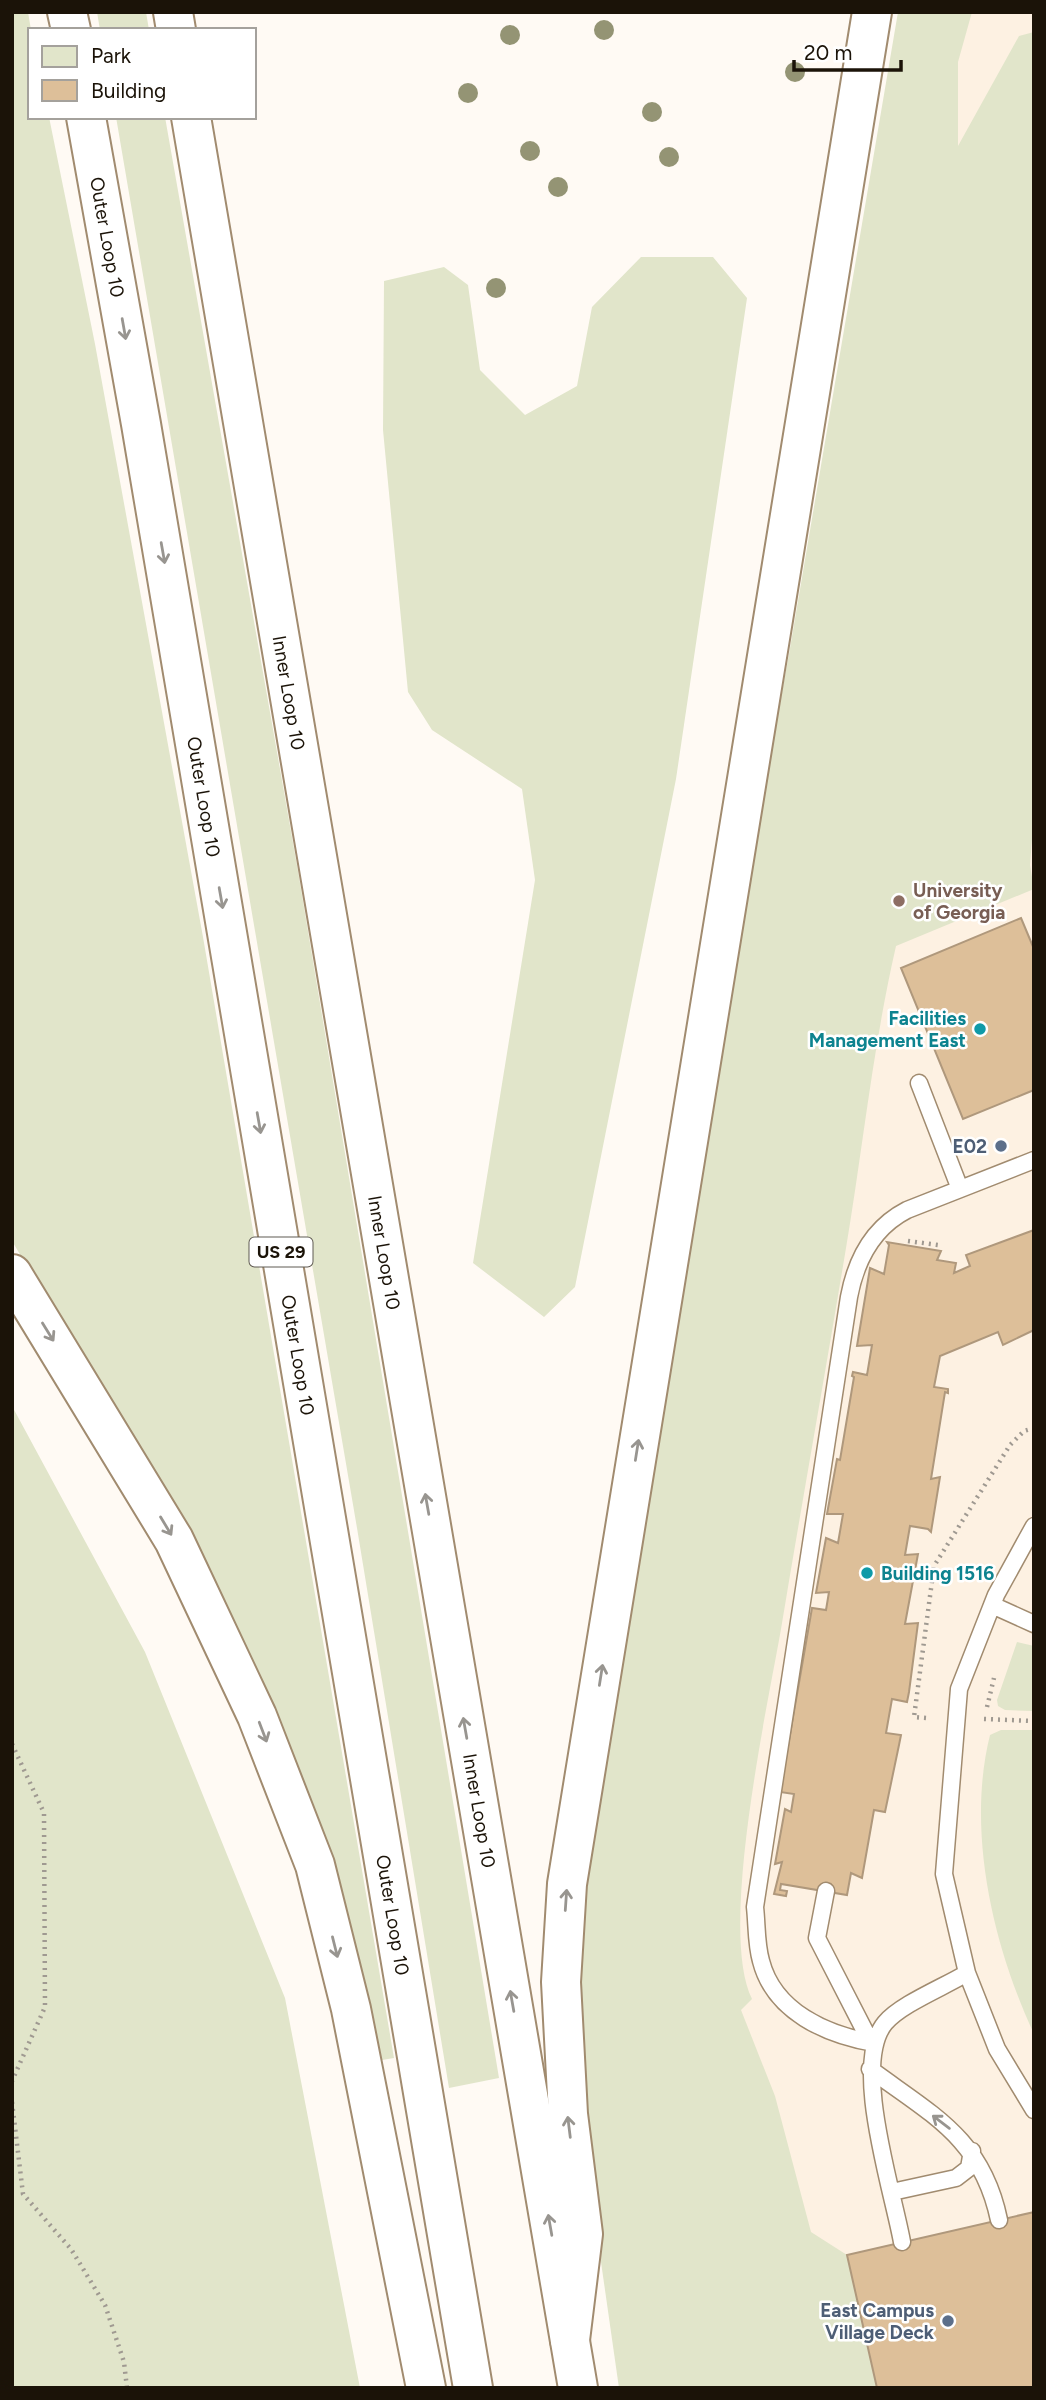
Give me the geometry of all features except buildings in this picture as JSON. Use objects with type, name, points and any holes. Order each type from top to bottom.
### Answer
[{"type":"highway","points":[[570,2340],[583,2234],[568,2114],[561,1982],[567,1884],[872,12]]},
{"type":"highway","name":"Outer Loop 10","points":[[86,119],[141,424],[473,2388]]},
{"type":"highway","name":"Inner Loop 10","points":[[191,119],[578,2388]]},
{"type":"highway","points":[[12,1274],[174,1540],[257,1716],[315,1865],[351,2008],[426,2388]]},
{"type":"lane","points":[[919,1083],[960,1189]]},
{"type":"lane","points":[[872,2043],[815,2025],[782,2000],[769,1982],[760,1961],[755,1907],[853,1279],[865,1249],[888,1222],[906,1210],[1034,1160]]},
{"type":"lane","points":[[1034,1526],[992,1605],[959,1689],[944,1874],[967,1973],[998,2049],[1034,2110]]},
{"type":"lane","points":[[992,1605],[1034,1624]]},
{"type":"lane","points":[[826,1891],[817,1938],[872,2043],[870,2069],[874,2105],[902,2242]]},
{"type":"lane","points":[[872,2043],[893,2015],[967,1973]]},
{"type":"lane","points":[[870,2069],[949,2127],[972,2151],[987,2180],[999,2220]]},
{"type":"lane","points":[[892,2192],[963,2174],[973,2161],[972,2151]]},
{"type":"path","points":[[926,1718],[914,1717],[934,1566],[1010,1445],[1024,1431],[1034,1428]]},
{"type":"path","points":[[984,1720],[1034,1721]]},
{"type":"path","points":[[12,1744],[44,1813],[45,2007],[12,2081]]},
{"type":"path","points":[[12,2102],[23,2194],[71,2249],[105,2305],[124,2362],[127,2388]]},
{"type":"shaded area","name":"University of Georgia","points":[[916,12],[1034,12],[1034,2388],[642,2388]]},
{"type":"green space","points":[[12,12],[28,12],[31,28],[28,28],[28,119],[49,119],[95,344],[203,937],[394,2058],[376,2061],[299,1770],[245,1643],[210,1572],[12,1241]]},
{"type":"green space","points":[[97,12],[146,12],[149,28],[100,28]]},
{"type":"green space","points":[[898,12],[972,12],[958,62],[958,146],[1019,36],[1034,32],[1034,813],[1030,865],[1034,889],[896,946],[881,1021],[838,1296],[748,1819],[740,1924],[743,1967],[752,1999],[741,2010],[775,2096],[811,2232],[847,2255],[877,2388],[619,2388],[599,2248],[576,1999],[583,1901],[730,976],[789,654]]},
{"type":"green space","points":[[116,119],[165,119],[298,871],[499,2078],[449,2088],[357,1528]]},
{"type":"green space","points":[[641,257],[713,257],[747,298],[676,779],[575,1287],[544,1317],[473,1263],[535,880],[522,789],[432,730],[408,692],[383,430],[384,281],[444,267],[468,285],[480,370],[525,415],[577,386],[592,307]]},
{"type":"green space","points":[[12,1406],[145,1652],[285,1998],[360,2388],[12,2388]]},
{"type":"green space","points":[[1017,1642],[1034,1646],[1034,1711],[1005,1710],[998,1706],[997,1700]]},
{"type":"green space","points":[[1001,1730],[1034,1730],[1034,2034],[1006,1964],[988,1887],[983,1849],[983,1772],[990,1735]]},
{"type":"place","name":"University of Georgia","points":[[899,901]]},
{"type":"place","name":"Facilities Management East","points":[[980,1029]]},
{"type":"place","name":"E02","points":[[1001,1146]]},
{"type":"place","name":"Building 1516","points":[[867,1573]]},
{"type":"place","name":"East Campus Village Deck","points":[[948,2321]]}]
